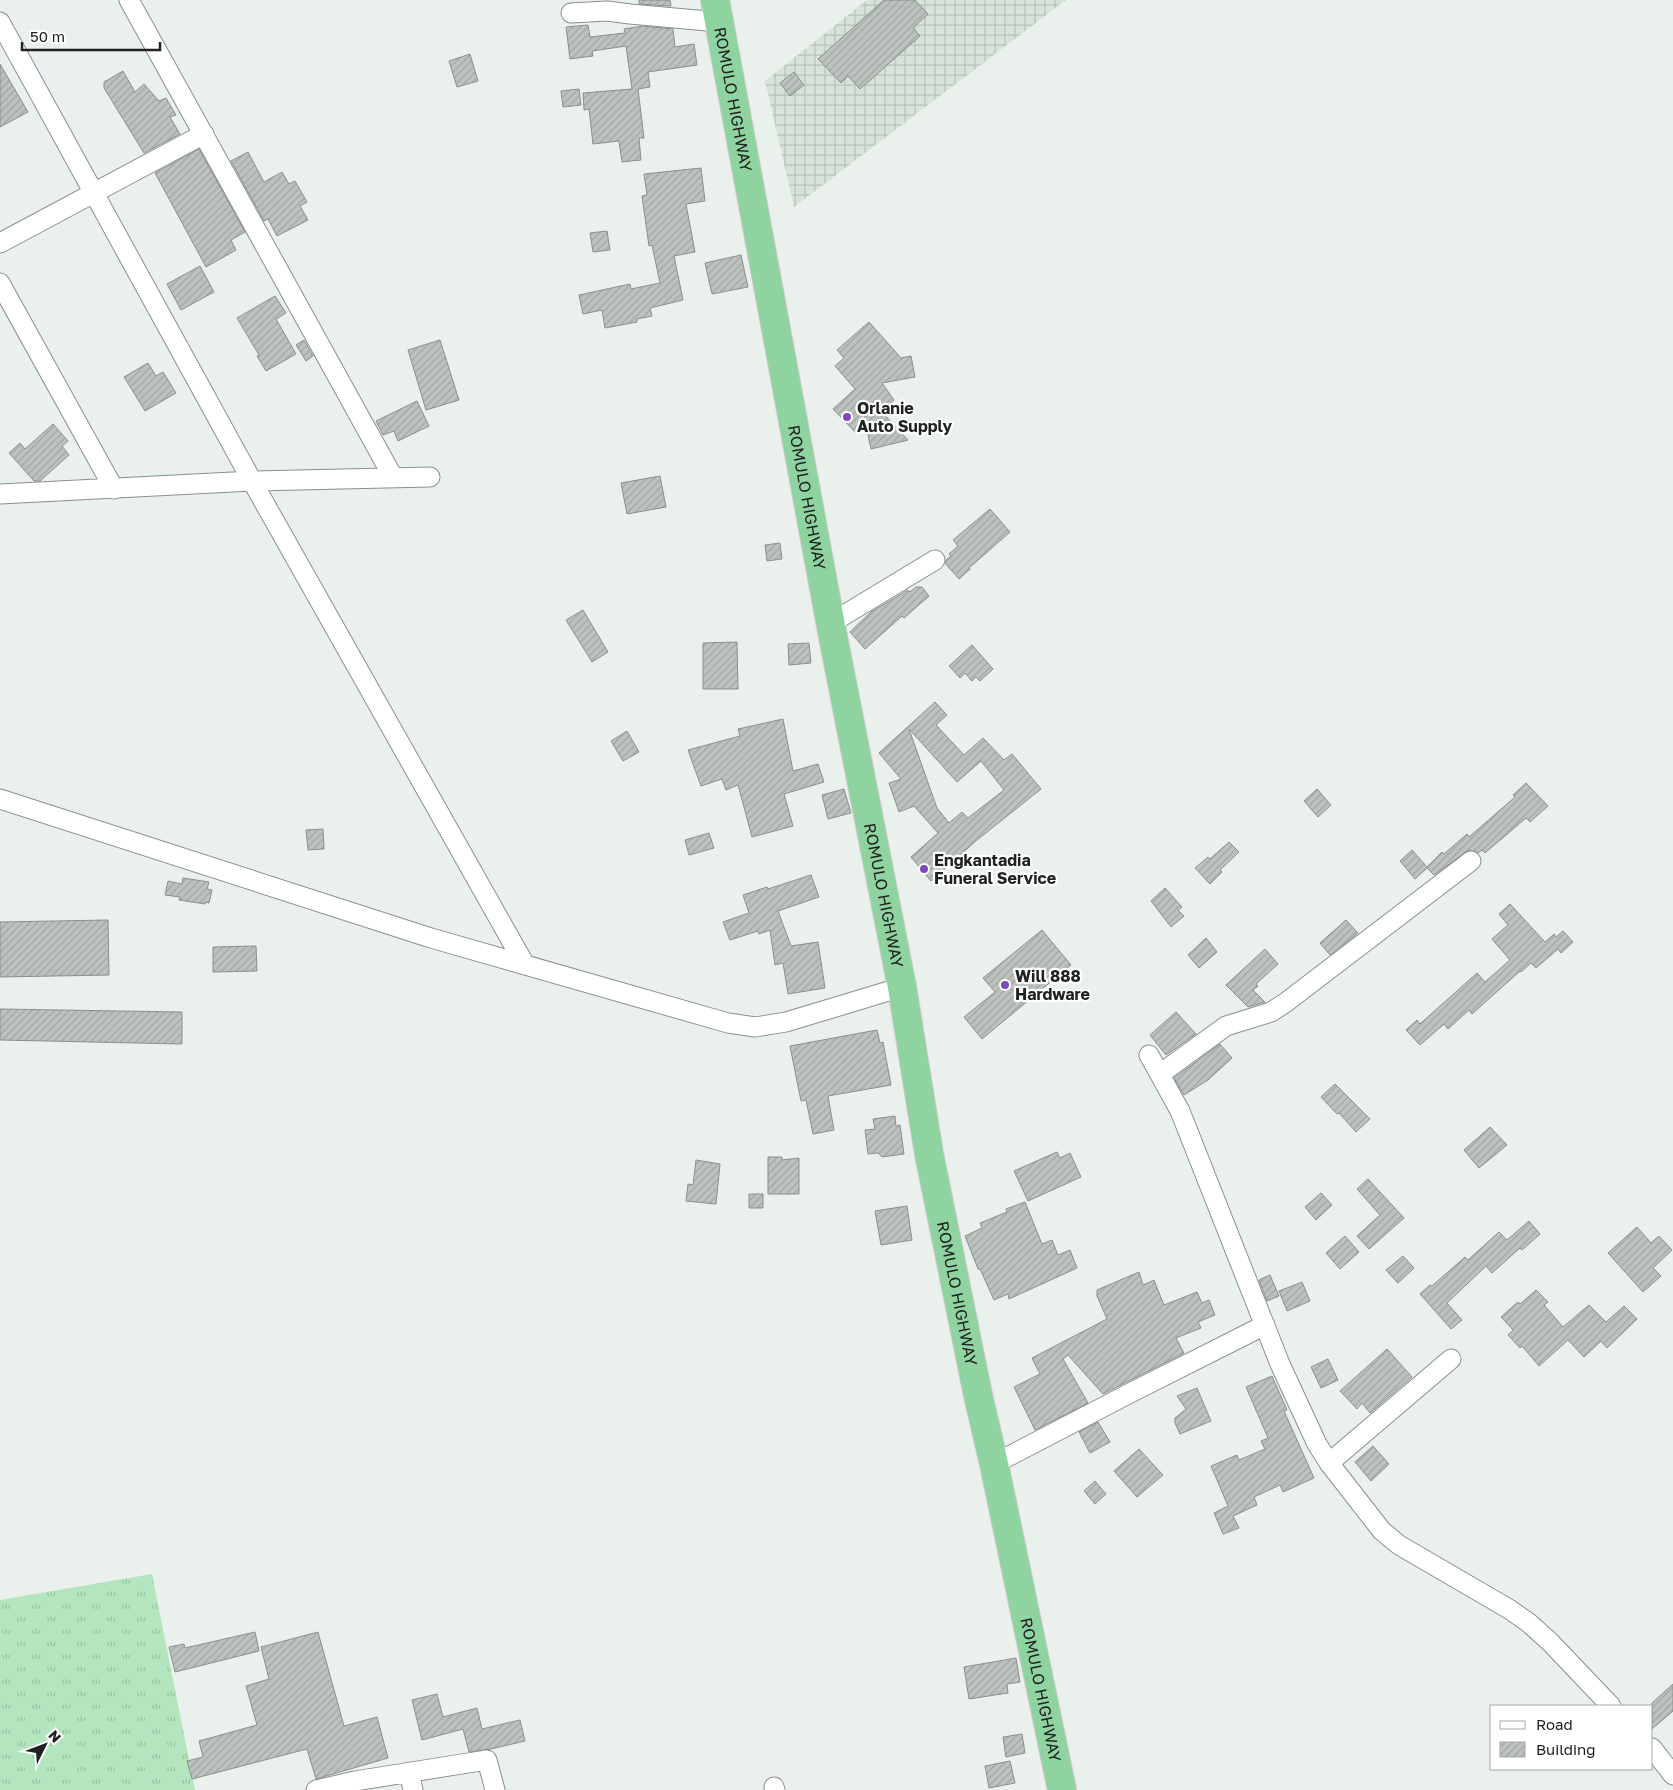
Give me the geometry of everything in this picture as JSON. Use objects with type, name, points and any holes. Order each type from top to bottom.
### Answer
[{"type":"highway","name":"ROMULO HIGHWAY","points":[[717,11],[831,623],[902,987],[931,1164],[1062,1790]]},
{"type":"street","points":[[129,0],[394,477]]},
{"type":"street","points":[[571,13],[618,12],[630,14],[717,11]]},
{"type":"street","points":[[0,22],[252,481],[525,965]]},
{"type":"street","points":[[0,243],[204,134]]},
{"type":"street","points":[[0,283],[114,489]]},
{"type":"street","points":[[0,494],[252,481],[430,477]]},
{"type":"street","points":[[831,623],[935,560]]},
{"type":"street","points":[[0,799],[431,938],[728,1023],[755,1027],[786,1022],[902,987]]},
{"type":"street","points":[[1160,1074],[1226,1026],[1271,1012],[1471,861]]},
{"type":"street","points":[[1149,1055],[1180,1111],[1295,1400],[1317,1444],[1329,1462],[1382,1531],[1399,1545],[1510,1609],[1529,1623],[1550,1642],[1610,1705]]},
{"type":"street","points":[[994,1464],[1265,1325]]},
{"type":"street","points":[[1329,1462],[1451,1359]]},
{"type":"street","points":[[1653,1749],[1673,1775]]},
{"type":"street","points":[[325,1789],[355,1781],[411,1781],[487,1760],[495,1790]]},
{"type":"shaded area","points":[[867,0],[1066,0],[794,207],[765,81]]},
{"type":"green space","points":[[152,1574],[195,1790],[0,1790],[0,1600]]},
{"type":"building","points":[[639,0],[670,0],[671,6],[639,4]]},
{"type":"building","points":[[884,0],[915,0],[928,14],[913,28],[920,36],[860,89],[848,76],[841,83],[818,59]]},
{"type":"building","points":[[588,25],[590,37],[625,33],[624,29],[643,26],[673,29],[675,47],[694,44],[697,65],[648,72],[650,87],[638,89],[644,138],[639,138],[641,160],[622,162],[619,141],[593,144],[589,109],[584,110],[583,93],[632,89],[626,46],[592,51],[593,56],[570,59],[566,27]]},
{"type":"building","points":[[470,54],[478,81],[457,87],[449,61]]},
{"type":"building","points":[[0,64],[28,112],[0,127]]},
{"type":"building","points":[[123,71],[135,92],[144,84],[159,101],[166,98],[176,115],[170,117],[180,134],[144,153],[104,88],[104,82]]},
{"type":"building","points":[[794,72],[804,85],[790,96],[780,83]]},
{"type":"building","points":[[579,89],[581,105],[563,107],[561,91]]},
{"type":"building","points":[[199,149],[245,232],[231,240],[236,250],[206,267],[155,173]]},
{"type":"building","points":[[248,152],[264,182],[282,172],[289,184],[295,181],[307,202],[300,206],[308,220],[277,236],[268,219],[264,221],[231,161]]},
{"type":"building","points":[[701,168],[705,201],[686,204],[695,252],[674,256],[683,300],[650,308],[652,316],[637,319],[637,322],[605,328],[602,310],[583,314],[579,295],[630,284],[631,289],[660,283],[652,245],[649,246],[642,196],[647,195],[644,174]]},
{"type":"building","points":[[607,231],[610,250],[593,252],[590,233]]},
{"type":"building","points":[[741,255],[748,287],[712,294],[705,263]]},
{"type":"building","points":[[200,266],[214,292],[181,310],[167,284]]},
{"type":"building","points":[[275,296],[286,313],[276,319],[296,354],[266,371],[257,356],[259,355],[237,318]]},
{"type":"building","points":[[869,322],[901,358],[911,356],[915,377],[882,383],[894,400],[881,411],[908,440],[871,449],[866,426],[857,434],[833,409],[855,389],[835,366],[844,358],[837,350]]},
{"type":"building","points":[[304,340],[313,356],[306,361],[296,345]]},
{"type":"building","points":[[440,340],[459,400],[426,410],[408,350]]},
{"type":"building","points":[[148,363],[156,376],[163,372],[176,393],[145,411],[124,377]]},
{"type":"building","points":[[417,401],[429,426],[398,441],[394,431],[383,435],[376,421]]},
{"type":"building","points":[[53,424],[68,441],[62,446],[69,455],[40,481],[34,481],[9,453],[20,443],[25,449]]},
{"type":"building","points":[[660,476],[666,507],[627,514],[621,483]]},
{"type":"building","points":[[990,509],[1010,532],[959,579],[945,563],[951,556],[949,554],[958,546],[953,540]]},
{"type":"building","points":[[780,543],[782,559],[767,561],[765,545]]},
{"type":"building","points":[[916,587],[922,587],[929,596],[904,618],[902,616],[865,649],[850,632],[871,612]]},
{"type":"building","points":[[583,610],[608,652],[592,662],[566,620]]},
{"type":"building","points":[[737,642],[738,689],[703,689],[703,643]]},
{"type":"building","points":[[809,643],[811,663],[789,665],[788,644]]},
{"type":"building","points":[[972,645],[993,669],[980,681],[976,677],[972,681],[965,673],[960,678],[949,666]]},
{"type":"building","points":[[935,702],[947,715],[936,725],[964,755],[983,738],[1004,760],[1012,754],[1041,789],[977,840],[931,881],[911,857],[938,833],[914,806],[899,812],[889,783],[901,779],[879,753]],"holes":[[[909,729],[957,782],[981,761],[1004,790],[968,818],[962,812],[949,823],[937,808]]]},
{"type":"building","points":[[783,719],[793,771],[818,764],[824,782],[784,794],[793,826],[752,837],[738,785],[726,790],[722,779],[701,786],[688,750],[740,736],[738,729]]},
{"type":"building","points":[[627,731],[639,752],[623,761],[611,741]]},
{"type":"building","points":[[1526,783],[1548,806],[1530,822],[1526,818],[1485,853],[1482,850],[1478,853],[1469,850],[1434,875],[1427,868],[1415,879],[1400,861],[1412,850],[1427,867],[1442,852],[1444,854],[1467,834],[1469,837],[1515,797],[1513,795]]},
{"type":"building","points":[[844,789],[851,813],[828,819],[822,795]]},
{"type":"building","points":[[1317,789],[1331,805],[1318,817],[1304,801]]},
{"type":"building","points":[[323,829],[324,849],[308,850],[306,830]]},
{"type":"building","points":[[709,833],[714,848],[689,855],[685,840]]},
{"type":"building","points":[[1229,842],[1239,852],[1220,870],[1222,872],[1210,884],[1195,868],[1208,857],[1210,859]]},
{"type":"building","points":[[811,875],[819,897],[778,911],[791,946],[818,942],[825,988],[788,994],[783,963],[775,965],[770,930],[759,934],[758,931],[730,940],[723,922],[749,913],[743,895]]},
{"type":"building","points":[[183,878],[209,882],[207,889],[212,890],[209,903],[179,900],[180,897],[165,895],[168,881],[182,884]]},
{"type":"building","points":[[1165,888],[1182,907],[1178,910],[1184,916],[1171,927],[1151,901]]},
{"type":"building","points":[[1510,904],[1545,942],[1554,934],[1556,937],[1563,931],[1573,942],[1561,953],[1558,949],[1536,968],[1531,963],[1472,1014],[1469,1010],[1448,1029],[1444,1024],[1420,1045],[1406,1030],[1417,1020],[1420,1024],[1477,973],[1485,982],[1510,960],[1492,939],[1508,925],[1499,914]]},
{"type":"building","points":[[108,920],[109,975],[0,977],[0,922]]},
{"type":"building","points":[[1346,920],[1358,933],[1330,955],[1320,943]]},
{"type":"building","points":[[1042,930],[1071,965],[982,1039],[964,1017],[995,992],[983,978]]},
{"type":"building","points":[[1206,938],[1217,952],[1199,968],[1188,955]]},
{"type":"building","points":[[256,946],[257,971],[213,972],[213,947]]},
{"type":"building","points":[[1265,949],[1278,964],[1256,984],[1258,986],[1253,990],[1265,1002],[1248,1007],[1226,985]]},
{"type":"building","points":[[0,1009],[182,1012],[182,1044],[0,1040]]},
{"type":"building","points":[[1176,1012],[1196,1034],[1166,1055],[1150,1035]]},
{"type":"building","points":[[877,1030],[880,1043],[883,1042],[891,1085],[828,1096],[834,1130],[813,1134],[806,1100],[801,1101],[790,1046]]},
{"type":"building","points":[[1220,1044],[1232,1058],[1208,1080],[1184,1095],[1174,1078]]},
{"type":"building","points":[[1335,1084],[1370,1119],[1356,1132],[1321,1097]]},
{"type":"building","points":[[895,1116],[896,1126],[900,1125],[904,1154],[882,1157],[878,1153],[868,1154],[865,1130],[875,1129],[873,1119]]},
{"type":"building","points":[[1490,1127],[1507,1145],[1479,1168],[1464,1150]]},
{"type":"building","points":[[1057,1152],[1060,1158],[1070,1153],[1081,1177],[1028,1201],[1014,1171]]},
{"type":"building","points":[[768,1157],[782,1157],[782,1160],[799,1158],[799,1194],[768,1194]]},
{"type":"building","points":[[696,1160],[720,1164],[716,1204],[686,1201],[688,1184],[693,1185]]},
{"type":"building","points":[[1368,1179],[1404,1218],[1369,1249],[1357,1236],[1380,1215],[1357,1189]]},
{"type":"building","points":[[1321,1193],[1332,1205],[1316,1220],[1305,1207]]},
{"type":"building","points":[[749,1194],[763,1194],[763,1208],[749,1208]]},
{"type":"building","points":[[1025,1202],[1042,1244],[1052,1240],[1058,1255],[1070,1250],[1077,1268],[1009,1299],[1008,1294],[994,1300],[980,1269],[978,1269],[965,1236],[982,1228],[980,1223],[1007,1212],[1006,1209]]},
{"type":"building","points":[[907,1206],[912,1240],[881,1245],[875,1211]]},
{"type":"building","points":[[1529,1221],[1540,1234],[1522,1250],[1520,1248],[1492,1273],[1486,1266],[1447,1303],[1462,1320],[1451,1329],[1420,1294],[1465,1257],[1468,1260],[1499,1232],[1507,1240]]},
{"type":"building","points":[[1637,1227],[1651,1243],[1659,1236],[1672,1250],[1653,1268],[1661,1276],[1643,1292],[1608,1253]]},
{"type":"building","points":[[1345,1236],[1359,1252],[1340,1269],[1326,1253]]},
{"type":"building","points":[[1403,1256],[1414,1268],[1398,1283],[1386,1270]]},
{"type":"building","points":[[1139,1272],[1143,1285],[1154,1280],[1164,1305],[1197,1292],[1202,1303],[1209,1300],[1215,1315],[1198,1322],[1201,1328],[1176,1338],[1184,1353],[1103,1394],[1068,1355],[1063,1359],[1088,1403],[1035,1430],[1014,1387],[1040,1374],[1032,1358],[1107,1319],[1097,1296],[1097,1290]]},
{"type":"building","points":[[1270,1275],[1279,1296],[1267,1301],[1259,1280]]},
{"type":"building","points":[[1302,1282],[1310,1301],[1287,1311],[1279,1291]]},
{"type":"building","points":[[1536,1290],[1548,1302],[1544,1305],[1563,1327],[1589,1305],[1606,1322],[1624,1306],[1637,1319],[1607,1348],[1601,1341],[1584,1357],[1568,1340],[1539,1366],[1522,1346],[1520,1348],[1508,1335],[1513,1330],[1501,1317]]},
{"type":"building","points":[[1387,1349],[1412,1377],[1370,1413],[1362,1403],[1357,1409],[1340,1391]]},
{"type":"building","points":[[1328,1359],[1338,1380],[1321,1388],[1311,1367]]},
{"type":"building","points":[[1272,1376],[1287,1410],[1284,1411],[1314,1478],[1283,1492],[1280,1485],[1254,1497],[1257,1505],[1233,1516],[1239,1528],[1223,1534],[1214,1513],[1228,1506],[1211,1466],[1237,1455],[1239,1460],[1265,1449],[1261,1441],[1268,1438],[1246,1387]]},
{"type":"building","points":[[1197,1388],[1211,1421],[1180,1434],[1175,1418],[1186,1409],[1177,1396]]},
{"type":"building","points":[[1098,1422],[1110,1442],[1090,1453],[1079,1432]]},
{"type":"building","points":[[1373,1446],[1389,1464],[1371,1481],[1355,1462]]},
{"type":"building","points":[[1139,1449],[1163,1475],[1137,1497],[1114,1471]]},
{"type":"building","points":[[1095,1481],[1106,1494],[1095,1504],[1084,1491]]},
{"type":"building","points":[[255,1632],[259,1651],[175,1672],[169,1647],[184,1644],[185,1648]]},
{"type":"building","points":[[318,1632],[344,1726],[377,1717],[388,1758],[316,1779],[307,1749],[192,1779],[187,1761],[203,1757],[199,1741],[257,1725],[246,1686],[269,1679],[261,1647]]},
{"type":"building","points":[[1016,1658],[1020,1682],[1007,1684],[1008,1693],[969,1699],[964,1667]]},
{"type":"building","points":[[1673,1684],[1673,1711],[1653,1728],[1652,1703]]},
{"type":"building","points":[[437,1694],[443,1717],[477,1708],[482,1729],[520,1720],[525,1741],[469,1752],[463,1729],[422,1740],[412,1700]]},
{"type":"building","points":[[1022,1734],[1025,1753],[1006,1757],[1003,1737]]},
{"type":"building","points":[[1010,1761],[1015,1783],[989,1788],[985,1766]]},
{"type":"place","name":"Orlanie Auto Supply","points":[[847,417]]},
{"type":"place","name":"Engkantadia Funeral Service","points":[[924,869]]},
{"type":"place","name":"Will 888 Hardware","points":[[1005,985]]}]
